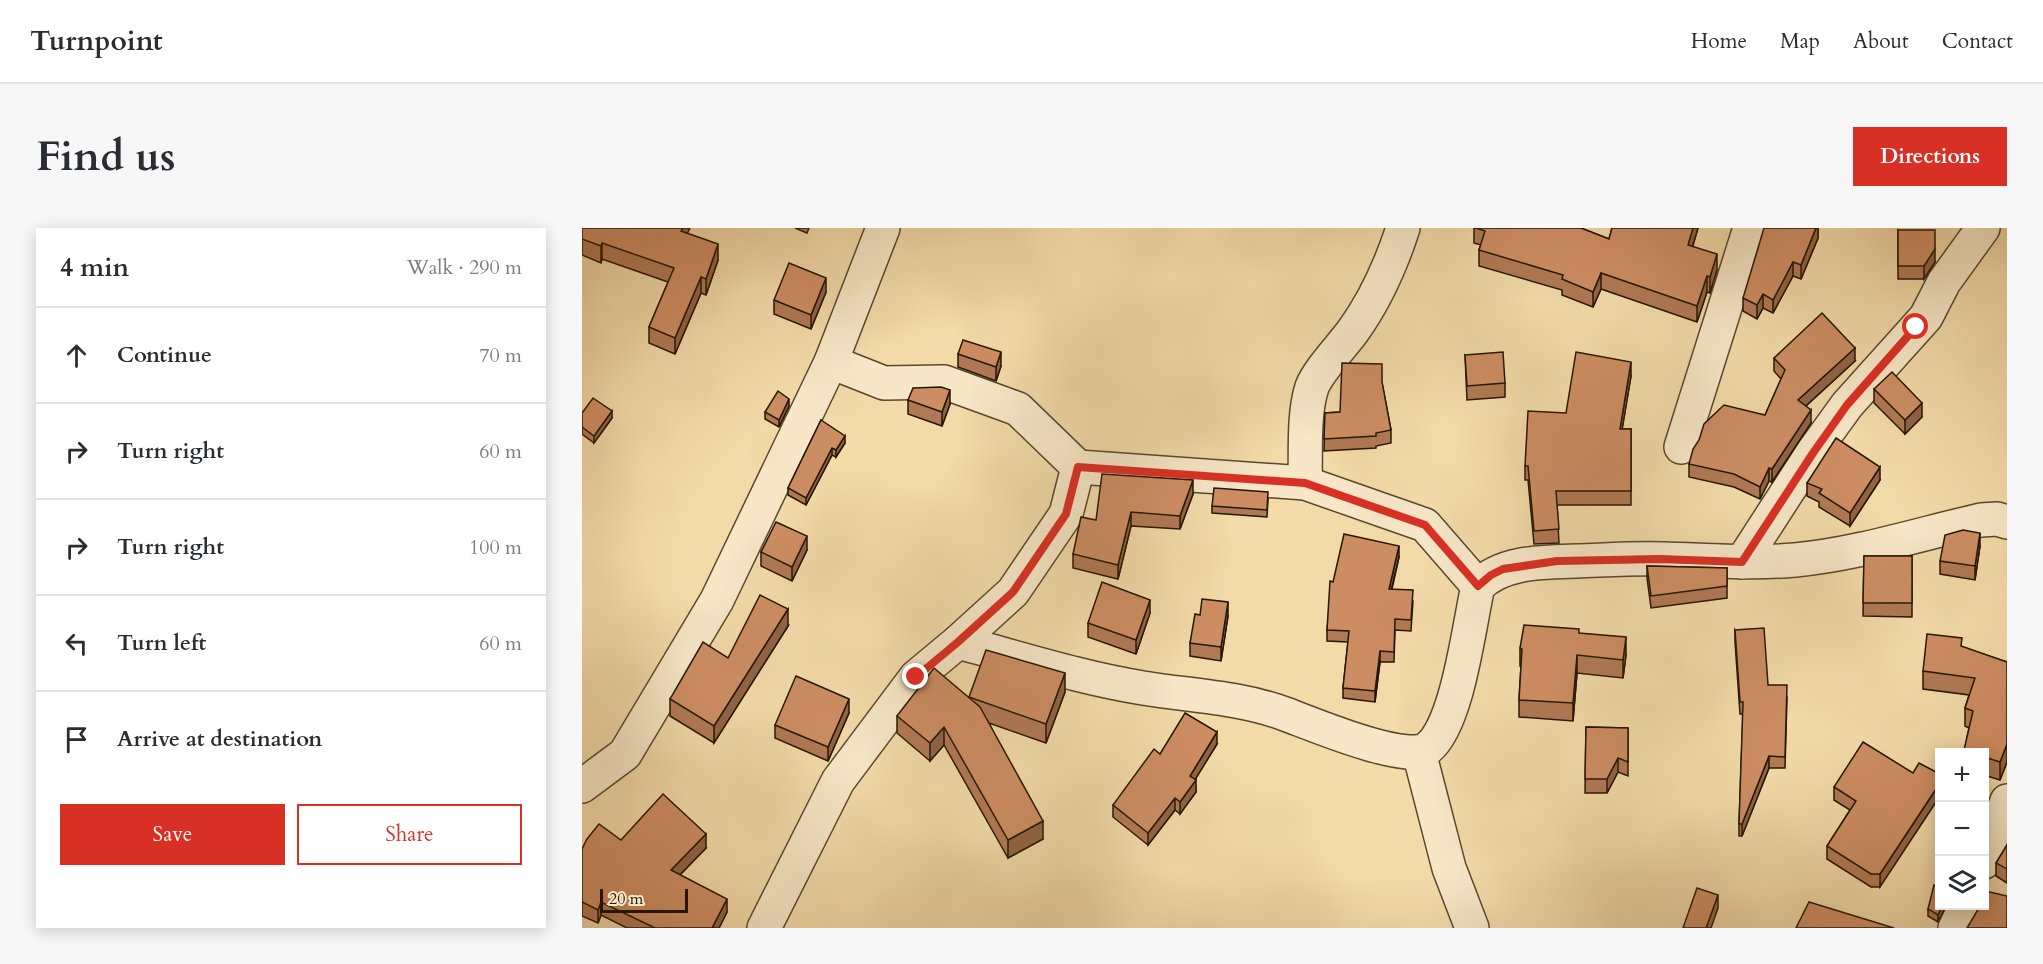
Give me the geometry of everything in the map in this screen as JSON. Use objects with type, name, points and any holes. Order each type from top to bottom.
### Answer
[{"type":"street","points":[[582,786],[625,754],[717,600],[831,362],[883,228]]},
{"type":"street","points":[[1305,483],[1308,400],[1314,383],[1373,301],[1394,257],[1403,228]]},
{"type":"street","points":[[1681,447],[1750,228]]},
{"type":"street","points":[[1742,562],[1840,415],[1926,317],[1944,282],[1983,228]]},
{"type":"street","points":[[831,362],[884,383],[944,382],[1018,409],[1078,467],[1305,483],[1425,525],[1478,586]]},
{"type":"street","points":[[764,928],[838,781],[916,677],[1013,592],[1066,514],[1078,467]]},
{"type":"street","points":[[958,642],[1143,688],[1216,697],[1263,706],[1388,750],[1419,752],[1430,747],[1440,733],[1453,705],[1478,586],[1503,569],[1557,561],[1660,559],[1742,562],[1788,560],[1837,555],[1981,520],[1997,519],[2007,522]]},
{"type":"street","points":[[1419,752],[1449,868],[1472,928]]},
{"type":"street","points":[[1986,856],[2007,801]]},
{"type":"street","points":[[1955,928],[1964,910]]},
{"type":"building","points":[[582,228],[683,228],[681,231],[718,244],[706,279],[701,277],[675,338],[649,327],[674,268],[602,243],[601,246],[582,239]]},
{"type":"building","points":[[1476,228],[1581,228],[1609,239],[1612,228],[1693,228],[1688,245],[1717,254],[1697,306],[1601,273],[1593,292],[1562,279],[1563,275],[1479,250],[1485,231]]},
{"type":"building","points":[[1764,228],[1816,228],[1801,265],[1793,262],[1773,300],[1763,294],[1757,305],[1743,298]]},
{"type":"building","points":[[1898,230],[1935,230],[1935,249],[1924,266],[1898,266]]},
{"type":"building","points":[[789,263],[826,278],[811,315],[774,300]]},
{"type":"building","points":[[1822,313],[1855,348],[1798,400],[1811,410],[1772,469],[1769,468],[1760,487],[1734,474],[1689,464],[1704,424],[1724,405],[1765,415],[1785,370],[1774,358]]},
{"type":"building","points":[[963,340],[1001,352],[996,367],[958,354]]},
{"type":"building","points":[[1503,352],[1505,383],[1467,386],[1465,355]]},
{"type":"building","points":[[1576,352],[1631,362],[1620,429],[1631,429],[1631,491],[1556,491],[1559,529],[1534,531],[1528,466],[1525,466],[1528,411],[1566,413]]},
{"type":"building","points":[[1342,363],[1382,364],[1382,382],[1391,430],[1376,433],[1376,436],[1324,439],[1325,413],[1340,412]]},
{"type":"building","points":[[1892,372],[1922,403],[1905,420],[1874,389]]},
{"type":"building","points":[[941,387],[950,390],[942,412],[908,400],[913,388]]},
{"type":"building","points":[[778,391],[789,399],[779,420],[765,412]]},
{"type":"building","points":[[593,398],[612,411],[594,436],[582,427],[582,413]]},
{"type":"building","points":[[821,420],[845,436],[836,450],[832,448],[806,498],[788,488]]},
{"type":"building","points":[[1836,438],[1880,467],[1850,513],[1819,493],[1822,489],[1807,483]]},
{"type":"building","points":[[1102,474],[1193,480],[1180,516],[1131,512],[1118,565],[1073,554],[1081,517],[1096,520]]},
{"type":"building","points":[[1214,488],[1268,492],[1267,510],[1212,506]]},
{"type":"building","points":[[776,522],[807,536],[792,567],[761,552]]},
{"type":"building","points":[[1963,530],[1980,533],[1975,566],[1940,561],[1945,535]]},
{"type":"building","points":[[1344,534],[1399,546],[1389,589],[1413,590],[1411,620],[1395,619],[1394,652],[1380,651],[1375,691],[1343,688],[1349,631],[1327,630],[1330,581],[1333,582]]},
{"type":"building","points":[[1864,556],[1912,556],[1912,603],[1863,603]]},
{"type":"building","points":[[1647,566],[1727,568],[1727,586],[1651,596]]},
{"type":"building","points":[[1102,582],[1150,600],[1136,640],[1088,623]]},
{"type":"building","points":[[760,595],[788,609],[714,726],[670,699],[703,642],[728,658]]},
{"type":"building","points":[[1202,599],[1228,602],[1221,647],[1190,643],[1195,614],[1200,615]]},
{"type":"building","points":[[1524,625],[1579,629],[1579,633],[1626,637],[1623,660],[1577,655],[1573,703],[1519,700],[1522,649],[1520,648]]},
{"type":"building","points":[[1764,628],[1768,685],[1787,685],[1785,757],[1769,756],[1742,824],[1739,824],[1743,702],[1740,702],[1735,630]]},
{"type":"building","points":[[1927,634],[1962,638],[1961,646],[2007,662],[2007,744],[2000,762],[1989,759],[1989,748],[1964,748],[1973,711],[1965,708],[1975,678],[1923,671]]},
{"type":"building","points":[[986,650],[1065,673],[1046,724],[969,697]]},
{"type":"building","points":[[934,668],[980,707],[1043,821],[1008,840],[944,727],[930,743],[897,716]]},
{"type":"building","points":[[796,676],[849,699],[828,747],[775,725]]},
{"type":"building","points":[[1185,713],[1217,732],[1190,776],[1196,780],[1180,802],[1175,798],[1148,833],[1113,805],[1154,749],[1160,754]]},
{"type":"building","points":[[1586,727],[1628,728],[1628,762],[1618,758],[1607,779],[1585,779]]},
{"type":"building","points":[[1863,742],[1913,773],[1919,763],[1935,771],[1935,791],[1880,874],[1871,874],[1827,846],[1856,801],[1834,787]]},
{"type":"building","points":[[663,794],[706,834],[671,870],[727,899],[712,928],[655,928],[601,902],[598,910],[582,902],[582,849],[587,839],[599,824],[621,840]]},
{"type":"building","points":[[2007,845],[2007,869],[1996,863]]},
{"type":"building","points":[[1934,885],[1935,910],[1940,910],[1938,915],[1928,909]]},
{"type":"building","points":[[1697,888],[1718,895],[1706,928],[1683,928]]},
{"type":"building","points":[[1989,892],[2007,896],[2007,928],[1967,928],[1978,910],[1989,910]]},
{"type":"building","points":[[1809,902],[1894,928],[1796,928]]},
{"type":"route","points":[[916,677],[1013,592],[1066,514],[1078,467],[1305,483],[1425,525],[1478,586],[1503,569],[1557,561],[1660,559],[1742,562],[1847,405],[1916,327]]}]
